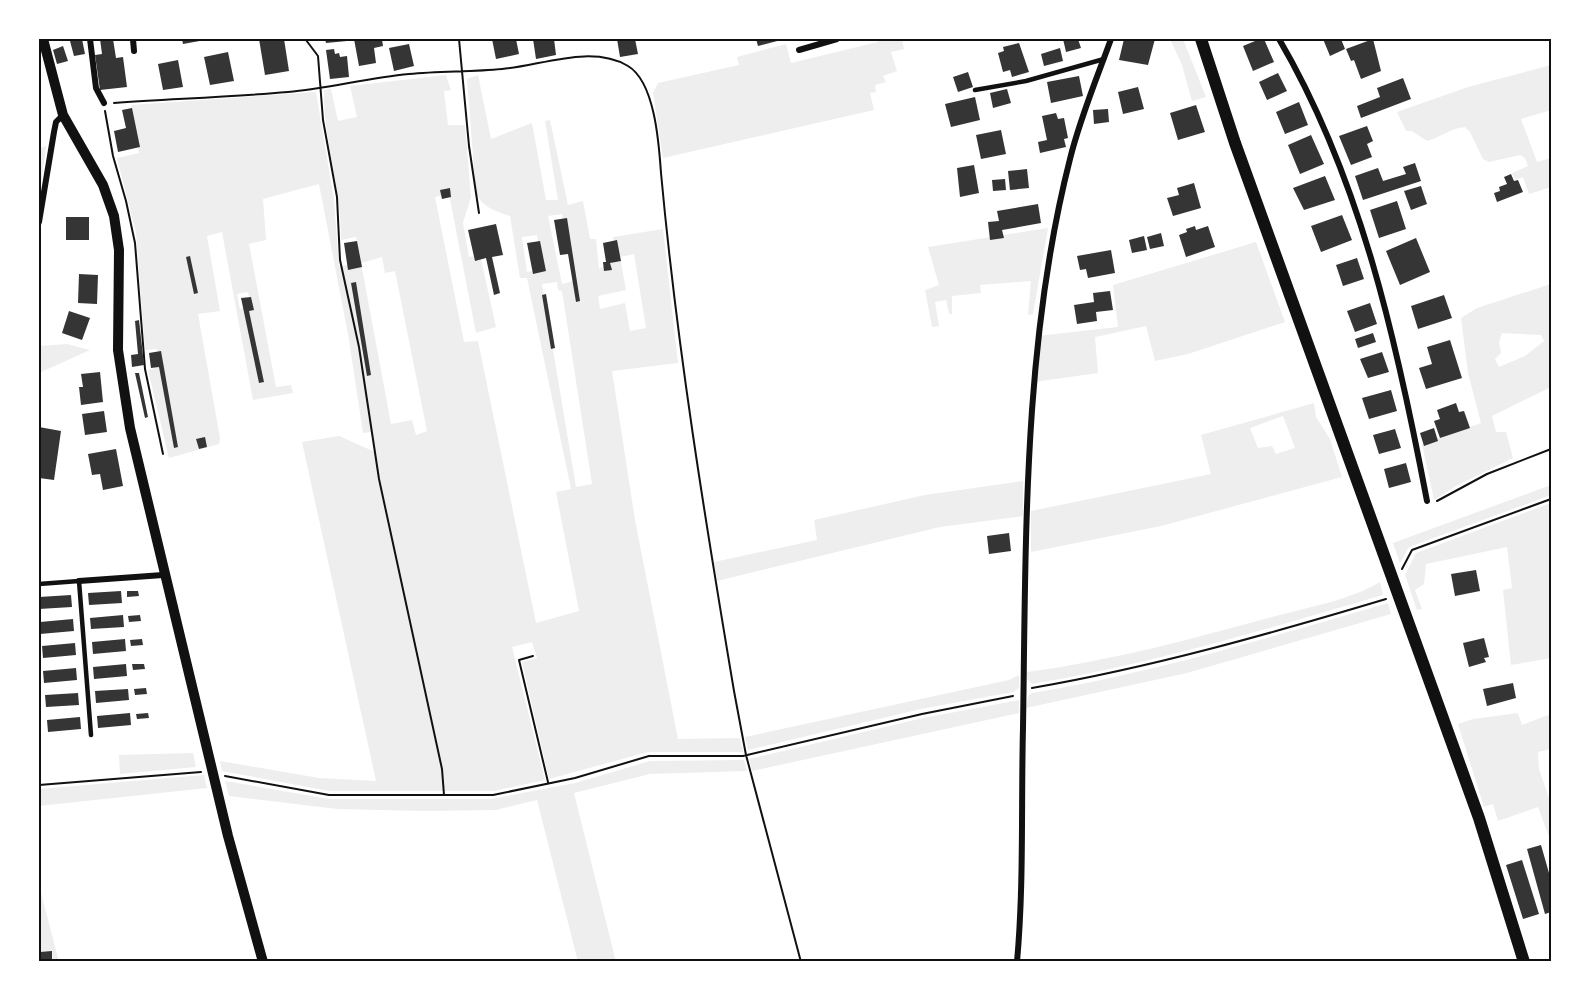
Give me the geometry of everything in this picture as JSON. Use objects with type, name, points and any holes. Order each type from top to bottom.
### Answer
[{"type":"main road","points":[[1201,39],[1235,142],[1492,856],[1524,962]]},
{"type":"street","points":[[43,39],[53,86],[63,115],[103,185],[117,228],[119,366],[130,428],[163,575],[228,836],[263,962]]},
{"type":"street","points":[[90,39],[96,88],[104,104]]},
{"type":"street","points":[[133,39],[134,51]]},
{"type":"street","points":[[799,50],[837,39]]},
{"type":"street","points":[[1017,962],[1022,875],[1028,467],[1046,286],[1070,156],[1111,39]]},
{"type":"street","points":[[1279,39],[1322,123],[1368,248],[1430,503]]},
{"type":"street","points":[[39,222],[56,122],[63,115]]},
{"type":"street","points":[[80,581],[163,575]]},
{"type":"lane","points":[[975,90],[1026,81],[1104,59]]},
{"type":"lane","points":[[39,584],[80,581],[91,735]]},
{"type":"path","points":[[459,39],[475,198],[479,213]]},
{"type":"path","points":[[306,40],[318,56],[320,88],[337,197],[340,260],[359,347],[369,425],[442,769],[444,795]]},
{"type":"path","points":[[163,454],[145,369],[135,243],[113,156],[104,104],[320,88],[409,74],[512,68],[573,58],[606,58],[629,66],[642,79],[647,88],[660,153],[677,331],[705,518],[746,755],[801,962]]},
{"type":"path","points":[[1430,503],[1487,474],[1551,449]]},
{"type":"path","points":[[1402,569],[1412,550],[1551,499]]},
{"type":"path","points":[[222,776],[329,795],[493,795],[548,784],[649,756],[746,755],[1203,652],[1386,599]]},
{"type":"path","points":[[533,656],[519,660],[548,784]]},
{"type":"path","points":[[39,785],[206,772]]},
{"type":"shaded area","points":[[878,39],[902,39],[904,49],[891,52],[897,71],[883,76],[886,82],[875,85],[876,92],[870,93],[874,110],[663,158],[653,93],[658,83],[739,65],[737,57],[786,44],[791,63],[878,42]]},
{"type":"shaded area","points":[[1170,39],[1183,39],[1206,97],[1192,101],[1182,65]]},
{"type":"shaded area","points":[[1551,65],[1551,110],[1521,119],[1537,162],[1551,158],[1551,187],[1529,194],[1523,177],[1515,180],[1512,173],[1528,166],[1525,158],[1520,155],[1489,162],[1483,159],[1470,132],[1465,127],[1427,141],[1412,131],[1406,131],[1397,112],[1468,87]]},
{"type":"shaded area","points":[[446,75],[451,90],[444,91],[448,125],[465,125],[471,197],[463,223],[469,257],[480,255],[496,327],[476,333],[449,194],[435,197],[464,342],[478,341],[536,623],[579,611],[556,492],[571,489],[527,278],[520,278],[510,216],[486,206],[476,194],[467,79],[478,75],[491,139],[532,123],[546,200],[558,200],[545,121],[550,120],[568,205],[583,201],[590,239],[596,239],[599,269],[617,259],[613,237],[663,229],[678,363],[612,371],[635,520],[678,739],[740,738],[743,752],[648,752],[549,779],[522,662],[537,658],[532,642],[512,647],[545,780],[494,791],[329,791],[222,771],[220,761],[319,778],[376,781],[302,442],[339,436],[375,452],[371,432],[363,433],[348,334],[319,184],[263,199],[266,240],[249,244],[276,387],[291,385],[293,393],[253,400],[222,232],[207,236],[220,311],[198,314],[220,438],[219,444],[169,458],[148,370],[159,367],[157,349],[145,350],[136,233],[117,158],[139,153],[131,105],[316,92],[334,200],[339,266],[355,264],[360,257],[356,237],[341,240],[339,202],[324,109],[324,90],[331,89],[338,121],[357,117],[350,86]],"holes":[[[562,214],[573,281],[562,284],[548,216]],[[537,235],[543,269],[527,272],[522,237]],[[634,254],[646,328],[630,331],[625,303],[600,309],[598,296],[626,290],[620,257]],[[382,257],[385,273],[395,271],[427,431],[416,435],[412,420],[391,424],[361,263]],[[557,282],[558,290],[562,291],[592,484],[576,487],[542,284]],[[248,292],[251,306],[240,309],[237,294]]]},
{"type":"shaded area","points":[[46,146],[39,201],[39,148]]},
{"type":"shaded area","points":[[1048,228],[1033,314],[1028,315],[1031,281],[980,285],[981,293],[952,296],[952,314],[949,314],[946,300],[935,302],[939,326],[932,327],[925,290],[939,285],[928,247]]},
{"type":"shaded area","points":[[1256,242],[1285,322],[1188,354],[1155,361],[1146,326],[1095,337],[1098,373],[1034,382],[1037,336],[1118,327],[1113,285]]},
{"type":"shaded area","points":[[1551,284],[1551,387],[1492,416],[1496,432],[1506,432],[1513,458],[1456,486],[1434,500],[1422,444],[1481,423],[1468,373],[1461,318],[1477,308]],"holes":[[[1502,333],[1541,335],[1544,341],[1525,356],[1499,367],[1495,359],[1501,353],[1499,342]]]},
{"type":"shaded area","points":[[67,344],[90,350],[39,373],[39,346]]},
{"type":"shaded area","points":[[1314,403],[1316,417],[1330,439],[1342,477],[1161,526],[1031,552],[1031,511],[1211,474],[1201,435]],"holes":[[[1283,416],[1295,448],[1276,454],[1272,446],[1258,448],[1250,428]]]},
{"type":"shaded area","points":[[1023,481],[1023,516],[940,527],[717,581],[714,562],[817,540],[814,520],[925,495]]},
{"type":"shaded area","points":[[1551,485],[1551,495],[1409,547],[1400,563],[1393,543]]},
{"type":"shaded area","points":[[1551,503],[1551,658],[1511,665],[1503,590],[1512,588],[1507,547],[1426,564],[1424,584],[1415,590],[1422,609],[1417,610],[1405,575],[1416,553]]},
{"type":"shaded area","points":[[1380,582],[1383,595],[1253,633],[1077,676],[1032,684],[1027,679],[1027,672],[1120,656],[1181,641],[1341,599]]},
{"type":"shaded area","points":[[1388,603],[1391,614],[1187,673],[1026,708],[1028,696],[1032,693],[1167,665]]},
{"type":"shaded area","points":[[1019,675],[1019,688],[1013,692],[921,709],[748,750],[745,737],[1009,680]]},
{"type":"shaded area","points":[[1019,700],[1019,713],[752,771],[749,759],[923,718]]},
{"type":"shaded area","points":[[1518,713],[1522,725],[1551,714],[1551,749],[1538,752],[1539,769],[1551,804],[1551,842],[1538,807],[1498,821],[1493,804],[1484,807],[1458,724],[1473,719]]},
{"type":"shaded area","points":[[193,753],[196,767],[120,774],[119,755]]},
{"type":"shaded area","points":[[744,760],[747,771],[650,774],[574,793],[616,962],[578,962],[537,800],[496,810],[337,809],[229,796],[225,781],[329,799],[491,799],[575,783],[650,761]]},
{"type":"shaded area","points":[[204,775],[207,788],[39,806],[39,789]]},
{"type":"shaded area","points":[[39,885],[59,962],[53,962],[52,951],[39,951]]},
{"type":"building","points":[[82,39],[85,54],[74,56],[70,41]]},
{"type":"building","points":[[100,39],[113,39],[116,58],[123,57],[127,87],[100,90],[95,55],[102,54]]},
{"type":"building","points":[[182,39],[205,39],[205,40],[183,44]]},
{"type":"building","points":[[259,39],[284,39],[289,71],[265,75]]},
{"type":"building","points":[[325,39],[347,39],[347,41],[326,43]]},
{"type":"building","points":[[354,39],[382,39],[383,46],[374,48],[376,63],[359,66]]},
{"type":"building","points":[[492,39],[516,39],[519,54],[496,59]]},
{"type":"building","points":[[533,39],[554,39],[556,55],[536,59]]},
{"type":"building","points":[[617,39],[635,39],[638,54],[620,57]]},
{"type":"building","points":[[756,39],[781,39],[781,40],[758,46]]},
{"type":"building","points":[[1063,39],[1078,39],[1081,48],[1066,52]]},
{"type":"building","points":[[1124,39],[1155,39],[1148,65],[1119,60]]},
{"type":"building","points":[[1264,39],[1274,62],[1253,71],[1243,46]]},
{"type":"building","points":[[1323,39],[1341,39],[1345,49],[1330,56]]},
{"type":"building","points":[[1373,39],[1381,71],[1361,79],[1354,60],[1351,61],[1346,49]]},
{"type":"building","points":[[1019,43],[1029,72],[1012,77],[1010,70],[1003,72],[998,53],[1004,51],[1003,47]]},
{"type":"building","points":[[409,44],[414,66],[394,71],[389,48]]},
{"type":"building","points":[[63,46],[68,61],[57,64],[53,50]]},
{"type":"building","points":[[1060,48],[1063,61],[1044,66],[1041,54]]},
{"type":"building","points":[[334,49],[335,54],[339,53],[340,57],[347,56],[349,77],[330,79],[326,50]]},
{"type":"building","points":[[228,52],[234,81],[210,85],[204,57]]},
{"type":"building","points":[[178,60],[183,87],[163,90],[158,64]]},
{"type":"building","points":[[968,72],[973,87],[958,92],[953,77]]},
{"type":"building","points":[[1278,73],[1287,91],[1267,100],[1259,82]]},
{"type":"building","points":[[1079,76],[1083,96],[1051,103],[1047,82]]},
{"type":"building","points":[[1403,78],[1411,99],[1361,118],[1357,106],[1380,97],[1377,88]]},
{"type":"building","points":[[1138,87],[1144,109],[1123,114],[1118,92]]},
{"type":"building","points":[[1007,89],[1011,103],[993,108],[990,93]]},
{"type":"building","points":[[975,97],[980,120],[951,127],[945,104]]},
{"type":"building","points":[[1299,102],[1308,125],[1285,134],[1276,112]]},
{"type":"building","points":[[1196,105],[1205,132],[1178,140],[1170,113]]},
{"type":"building","points":[[132,108],[140,147],[118,152],[114,131],[126,128],[122,110]]},
{"type":"building","points":[[1108,109],[1109,122],[1094,124],[1093,110]]},
{"type":"building","points":[[1056,113],[1058,119],[1064,118],[1068,138],[1064,139],[1066,147],[1040,153],[1038,142],[1047,140],[1042,116]]},
{"type":"building","points":[[1367,126],[1373,141],[1367,144],[1372,157],[1351,165],[1339,136]]},
{"type":"building","points":[[1001,130],[1006,154],[981,159],[976,135]]},
{"type":"building","points":[[1311,135],[1324,164],[1300,174],[1288,145]]},
{"type":"building","points":[[1415,163],[1421,181],[1363,200],[1355,176],[1378,168],[1383,181],[1406,174],[1403,167]]},
{"type":"building","points":[[974,165],[979,193],[960,197],[957,168]]},
{"type":"building","points":[[1027,169],[1029,188],[1010,190],[1008,171]]},
{"type":"building","points":[[1511,174],[1514,181],[1518,180],[1523,192],[1497,202],[1494,193],[1500,191],[1499,187],[1507,184],[1504,177]]},
{"type":"building","points":[[1325,176],[1335,200],[1304,210],[1293,188]]},
{"type":"building","points":[[1005,179],[1006,190],[993,191],[992,180]]},
{"type":"building","points":[[1194,183],[1201,208],[1173,216],[1167,198],[1179,195],[1177,188]]},
{"type":"building","points":[[1421,186],[1427,204],[1411,210],[1404,191]]},
{"type":"building","points":[[450,188],[451,197],[442,199],[440,190]]},
{"type":"building","points":[[1397,201],[1406,229],[1379,238],[1370,210]]},
{"type":"building","points":[[1038,204],[1041,223],[1002,230],[1004,238],[990,240],[988,222],[999,221],[997,211]]},
{"type":"building","points":[[1342,215],[1352,240],[1321,252],[1311,226]]},
{"type":"building","points":[[66,217],[89,217],[89,240],[66,240]]},
{"type":"building","points":[[567,218],[580,301],[576,302],[568,254],[560,255],[554,220]]},
{"type":"building","points":[[496,224],[503,255],[492,257],[500,293],[494,295],[486,258],[475,261],[468,230]]},
{"type":"building","points":[[1195,226],[1196,230],[1208,226],[1215,247],[1186,257],[1179,235]]},
{"type":"building","points":[[1161,233],[1164,246],[1150,249],[1147,237]]},
{"type":"building","points":[[1144,236],[1147,250],[1132,253],[1129,240]]},
{"type":"building","points":[[1416,238],[1430,272],[1400,285],[1386,251]]},
{"type":"building","points":[[617,240],[621,261],[610,263],[612,270],[604,271],[603,262],[606,262],[603,243]]},
{"type":"building","points":[[357,241],[362,267],[348,270],[344,243]]},
{"type":"building","points":[[540,241],[546,271],[533,274],[527,243]]},
{"type":"building","points":[[1111,250],[1115,273],[1088,278],[1086,269],[1080,270],[1077,256]]},
{"type":"building","points":[[190,256],[198,293],[194,294],[186,257]]},
{"type":"building","points":[[1357,258],[1364,279],[1343,286],[1336,265]]},
{"type":"building","points":[[79,274],[98,275],[97,304],[78,303]]},
{"type":"building","points":[[356,282],[371,375],[367,376],[351,283]]},
{"type":"building","points":[[1110,291],[1113,310],[1096,312],[1097,321],[1077,324],[1074,305],[1094,302],[1093,293]]},
{"type":"building","points":[[546,294],[555,348],[551,349],[542,295]]},
{"type":"building","points":[[1444,295],[1452,318],[1418,329],[1411,306]]},
{"type":"building","points":[[251,297],[254,310],[249,311],[264,382],[259,383],[241,298]]},
{"type":"building","points":[[1370,303],[1377,324],[1355,332],[1347,311]]},
{"type":"building","points":[[69,311],[90,318],[82,340],[62,333]]},
{"type":"building","points":[[139,320],[144,365],[132,367],[131,355],[138,354],[135,321]]},
{"type":"building","points":[[1373,333],[1376,342],[1358,348],[1355,339]]},
{"type":"building","points":[[1450,340],[1462,378],[1426,389],[1419,368],[1432,364],[1427,347]]},
{"type":"building","points":[[161,351],[178,447],[174,448],[159,367],[151,368],[149,353]]},
{"type":"building","points":[[1382,352],[1389,372],[1368,378],[1360,359]]},
{"type":"building","points":[[100,372],[103,402],[81,405],[79,387],[83,387],[81,374]]},
{"type":"building","points":[[135,373],[139,373],[148,417],[145,418]]},
{"type":"building","points":[[1391,390],[1397,411],[1369,419],[1362,398]]},
{"type":"building","points":[[1456,403],[1459,412],[1464,411],[1470,428],[1440,438],[1434,421],[1440,419],[1437,410]]},
{"type":"building","points":[[104,411],[107,432],[85,435],[82,414]]},
{"type":"building","points":[[39,427],[61,431],[54,480],[39,478]]},
{"type":"building","points":[[1434,428],[1438,441],[1424,446],[1420,433]]},
{"type":"building","points":[[1395,429],[1401,448],[1379,454],[1373,435]]},
{"type":"building","points":[[205,437],[207,447],[199,449],[196,439]]},
{"type":"building","points":[[116,449],[123,486],[103,490],[100,474],[92,475],[88,454]]},
{"type":"building","points":[[1406,463],[1411,482],[1389,488],[1384,469]]},
{"type":"building","points":[[1009,533],[1011,551],[989,554],[987,536]]},
{"type":"building","points":[[1476,570],[1480,591],[1455,596],[1451,574]]},
{"type":"building","points":[[121,591],[122,603],[89,605],[88,593]]},
{"type":"building","points":[[127,591],[138,591],[139,596],[127,597]]},
{"type":"building","points":[[71,595],[72,607],[39,609],[39,597]]},
{"type":"building","points":[[123,615],[124,627],[91,629],[90,618]]},
{"type":"building","points":[[140,615],[141,621],[129,622],[128,616]]},
{"type":"building","points":[[73,619],[74,631],[40,634],[40,622]]},
{"type":"building","points":[[1484,638],[1489,657],[1484,658],[1486,662],[1469,667],[1463,643]]},
{"type":"building","points":[[125,639],[126,651],[93,654],[92,642]]},
{"type":"building","points":[[142,639],[143,645],[131,646],[130,640]]},
{"type":"building","points":[[75,643],[76,655],[43,658],[42,646]]},
{"type":"building","points":[[126,664],[127,676],[94,679],[93,667]]},
{"type":"building","points":[[132,664],[144,664],[145,669],[133,670]]},
{"type":"building","points":[[76,668],[77,680],[44,683],[43,671]]},
{"type":"building","points":[[1513,683],[1516,698],[1487,706],[1483,689]]},
{"type":"building","points":[[146,688],[147,694],[135,695],[134,689]]},
{"type":"building","points":[[128,689],[129,700],[96,703],[95,691]]},
{"type":"building","points":[[78,693],[79,705],[46,707],[45,695]]},
{"type":"building","points":[[130,713],[131,725],[98,728],[97,716]]},
{"type":"building","points":[[148,713],[149,718],[137,719],[136,714]]},
{"type":"building","points":[[80,717],[81,729],[48,732],[47,720]]},
{"type":"building","points":[[1541,845],[1551,880],[1551,912],[1545,914],[1527,849]]},
{"type":"building","points":[[1522,860],[1539,914],[1523,919],[1506,865]]},
{"type":"building","points":[[52,951],[52,962],[39,962],[39,952]]}]
